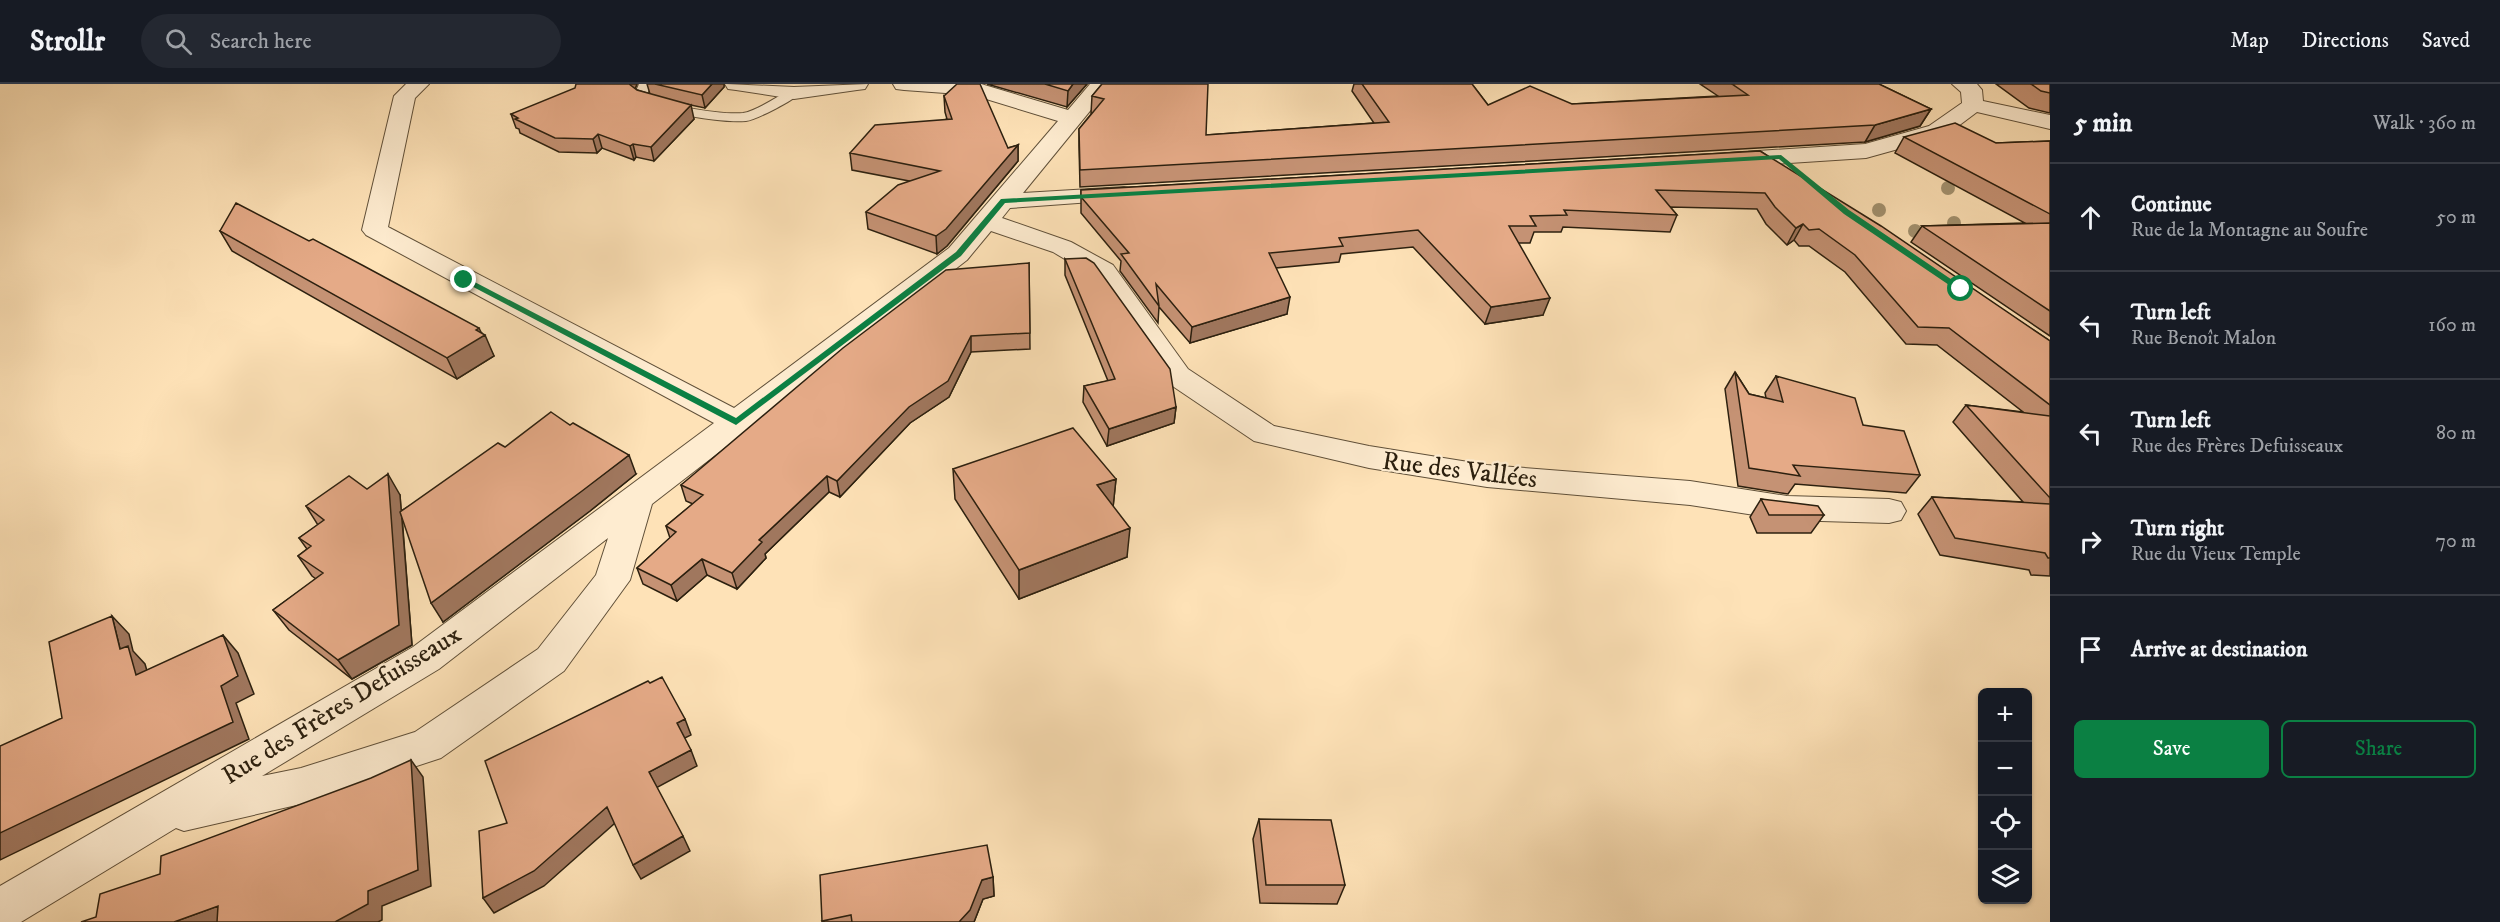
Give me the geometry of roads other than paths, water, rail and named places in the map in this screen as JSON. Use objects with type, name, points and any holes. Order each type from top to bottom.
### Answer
[{"type":"street","points":[[418,84],[405,96],[375,230],[736,422]]},
{"type":"street","points":[[736,84],[794,93],[857,84]]},
{"type":"street","points":[[904,84],[975,89],[1072,118]]},
{"type":"street","name":"Rue des Frères Defuisseaux","points":[[0,910],[426,658],[958,254],[1101,84]]},
{"type":"street","points":[[1709,161],[1866,151],[1936,131],[1968,94],[2050,122]]},
{"type":"street","points":[[1781,157],[1806,178]]},
{"type":"street","points":[[995,211],[1147,192]]},
{"type":"street","name":"Rue des Vallées","points":[[995,211],[1104,271],[1178,375],[1265,434],[1369,457],[1487,476],[1690,493],[1787,508],[1889,511]]},
{"type":"street","name":"Rue des Frères Defuisseaux","points":[[156,818],[301,786],[426,746],[551,660],[612,580],[637,498]]},
{"type":"lane","points":[[645,84],[640,96],[652,104],[675,110],[746,117],[794,93]]}]
